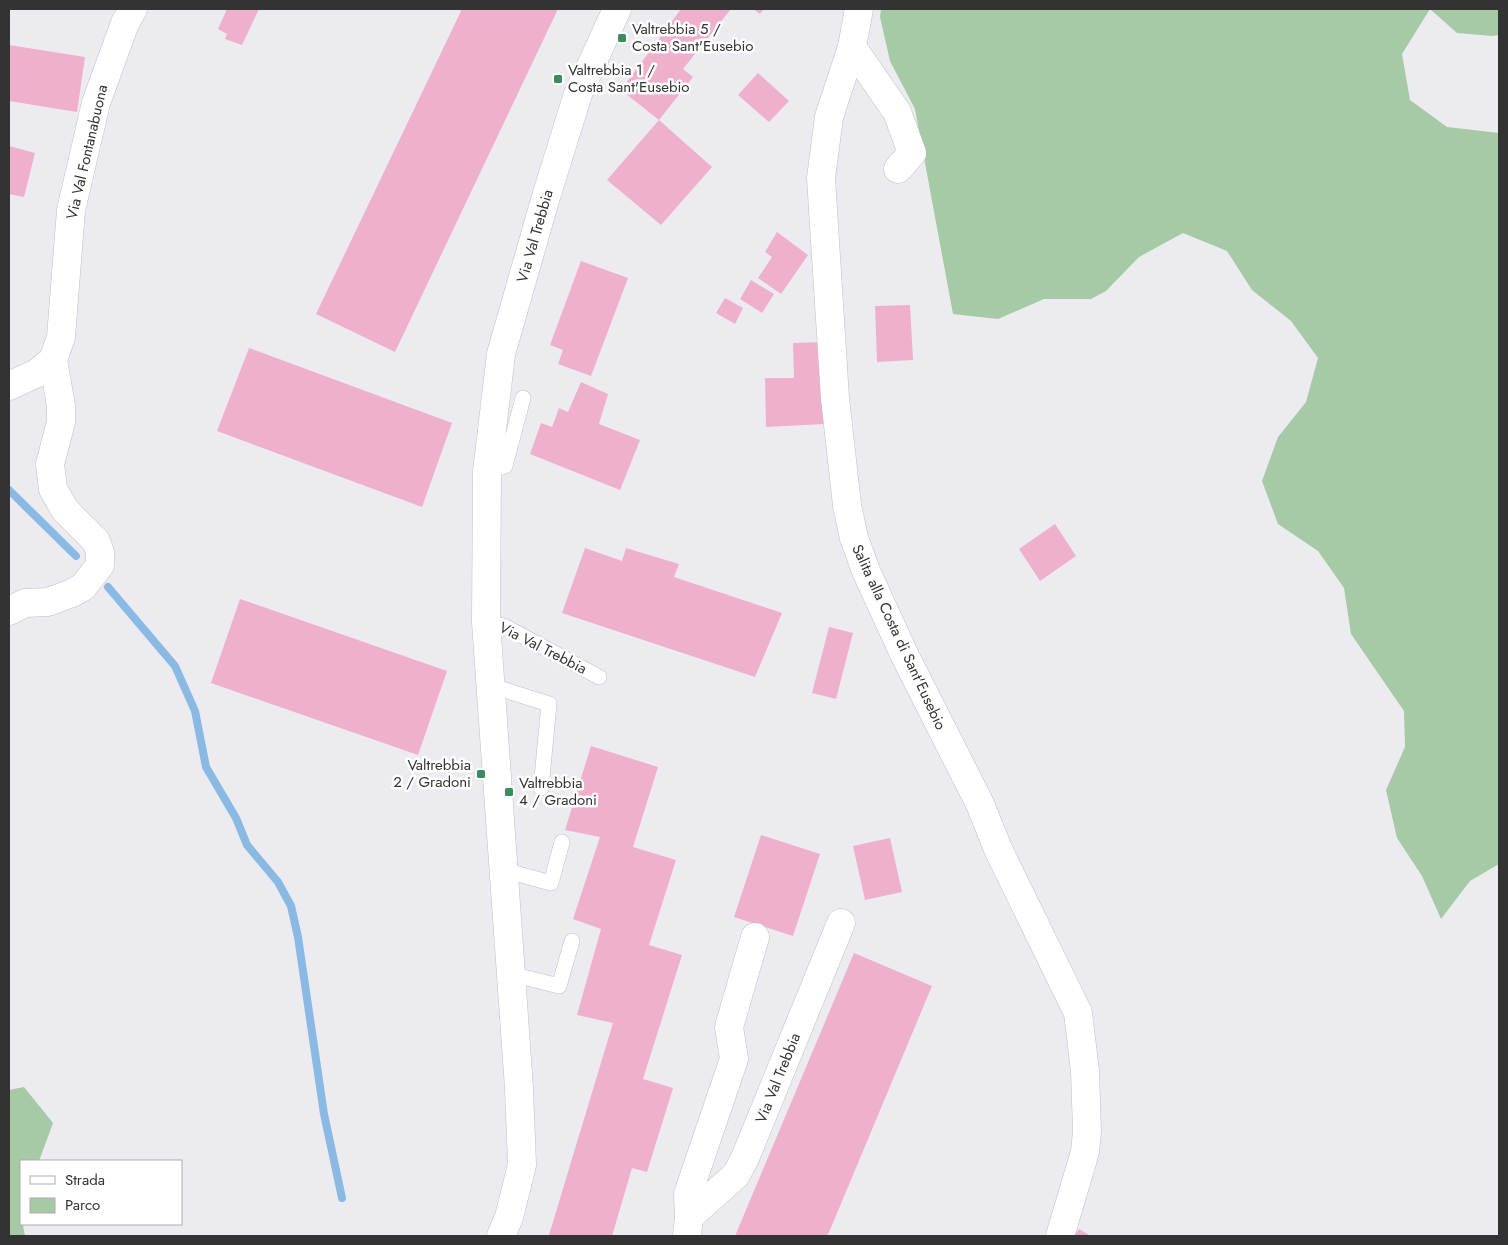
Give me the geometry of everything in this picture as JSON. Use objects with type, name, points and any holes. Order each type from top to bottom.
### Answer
[{"type":"street","name":"Via Val Fontanabuona","points":[[9,611],[26,603],[48,602],[72,592],[83,586],[100,565],[100,552],[96,541],[65,510],[53,489],[50,464],[61,422],[61,406],[53,360],[61,337],[71,210],[96,103],[125,23],[133,9]]},
{"type":"street","name":"Via Val Trebbia","points":[[501,1236],[509,1217],[522,1165],[511,974],[486,622],[487,472],[504,345],[545,200],[578,94],[617,9]]},
{"type":"street","name":"Salita alla Costa di Sant'Eusebio","points":[[859,9],[852,47],[829,117],[821,178],[835,398],[847,505],[854,538],[905,656],[980,804],[998,849],[1078,1013],[1085,1071],[1088,1131],[1085,1152],[1060,1236]]},
{"type":"street","points":[[852,47],[897,112],[912,153],[898,169]]},
{"type":"street","points":[[9,386],[36,373],[53,360]]},
{"type":"street","name":"Via Val Trebbia","points":[[688,1226],[736,1175],[746,1158],[841,923]]},
{"type":"street","name":"Via Val Trebbia","points":[[688,1226],[688,1194],[734,1059],[730,1027],[755,937]]},
{"type":"lane","points":[[487,472],[505,466],[524,398]]},
{"type":"lane","name":"Via Val Trebbia","points":[[486,622],[504,626],[599,676]]},
{"type":"lane","points":[[490,684],[549,704],[541,788]]},
{"type":"lane","points":[[503,870],[551,883],[562,842]]},
{"type":"lane","points":[[511,974],[559,986],[572,941]]},
{"type":"green space","points":[[881,9],[1430,9],[1402,54],[1410,100],[1447,127],[1499,133],[1499,864],[1470,881],[1441,919],[1422,876],[1397,838],[1386,790],[1405,747],[1404,711],[1351,634],[1344,588],[1318,551],[1278,524],[1262,481],[1278,437],[1306,402],[1318,358],[1291,321],[1252,290],[1227,251],[1183,233],[1139,257],[1106,291],[1091,299],[1044,299],[998,319],[953,314],[915,109],[890,61],[880,17]]},
{"type":"green space","points":[[1430,9],[1499,9],[1499,35],[1457,33]]},
{"type":"green space","points":[[24,1087],[53,1123],[39,1160],[20,1160],[20,1225],[23,1225],[25,1236],[9,1236],[9,1090]]},
{"type":"building","points":[[227,9],[259,9],[242,45],[225,39],[227,34],[218,29]]},
{"type":"building","points":[[462,9],[558,9],[395,352],[316,314]]},
{"type":"building","points":[[681,9],[731,9],[683,69],[693,77],[659,120],[621,90]]},
{"type":"building","points":[[753,9],[764,9],[760,14]]},
{"type":"building","points":[[9,45],[85,57],[77,112],[9,101]]},
{"type":"building","points":[[758,73],[789,101],[769,122],[738,95]]},
{"type":"building","points":[[659,120],[712,167],[661,225],[607,180]]},
{"type":"building","points":[[9,146],[35,153],[24,197],[9,194]]},
{"type":"building","points":[[777,232],[808,255],[781,294],[758,278],[772,257],[765,252]]},
{"type":"building","points":[[581,261],[628,278],[591,376],[558,364],[563,350],[550,345]]},
{"type":"building","points":[[751,280],[774,294],[762,313],[740,299]]},
{"type":"building","points":[[725,298],[743,308],[735,324],[716,313]]},
{"type":"building","points":[[910,305],[913,360],[877,362],[875,306]]},
{"type":"building","points":[[826,342],[824,424],[766,427],[765,378],[794,378],[793,343]]},
{"type":"building","points":[[249,348],[452,423],[422,507],[217,431]]},
{"type":"building","points":[[581,382],[608,394],[599,424],[640,440],[620,490],[530,454],[541,423],[552,427],[559,408],[568,412]]},
{"type":"building","points":[[1055,524],[1076,556],[1040,581],[1019,549]]},
{"type":"building","points":[[585,548],[622,561],[626,548],[679,564],[674,577],[782,613],[755,677],[562,613]]},
{"type":"building","points":[[240,599],[447,671],[418,755],[211,683]]},
{"type":"building","points":[[829,627],[853,633],[836,699],[812,693]]},
{"type":"building","points":[[591,746],[658,767],[633,847],[676,860],[649,945],[682,955],[643,1079],[673,1088],[647,1172],[632,1168],[612,1236],[553,1236],[549,1235],[613,1023],[577,1015],[601,929],[573,919],[600,837],[565,830]]},
{"type":"building","points":[[761,835],[820,854],[793,936],[734,917]]},
{"type":"building","points":[[890,838],[902,892],[865,900],[853,846]]},
{"type":"building","points":[[854,953],[932,986],[830,1230],[827,1236],[735,1236]]},
{"type":"building","points":[[1079,1229],[1091,1236],[1074,1236]]},
{"type":"waterway","points":[[9,490],[76,556]]},
{"type":"waterway","points":[[108,587],[175,666],[195,711],[206,767],[236,818],[247,845],[278,882],[291,906],[298,937],[324,1114],[342,1198]]},
{"type":"place","name":"Valtrebbia 5 / Costa Sant'Eusebio","points":[[622,38]]},
{"type":"place","name":"Valtrebbia 1 / Costa Sant'Eusebio","points":[[558,79]]},
{"type":"place","name":"Valtrebbia 2 / Gradoni","points":[[481,774]]},
{"type":"place","name":"Valtrebbia 4 / Gradoni","points":[[509,792]]}]
